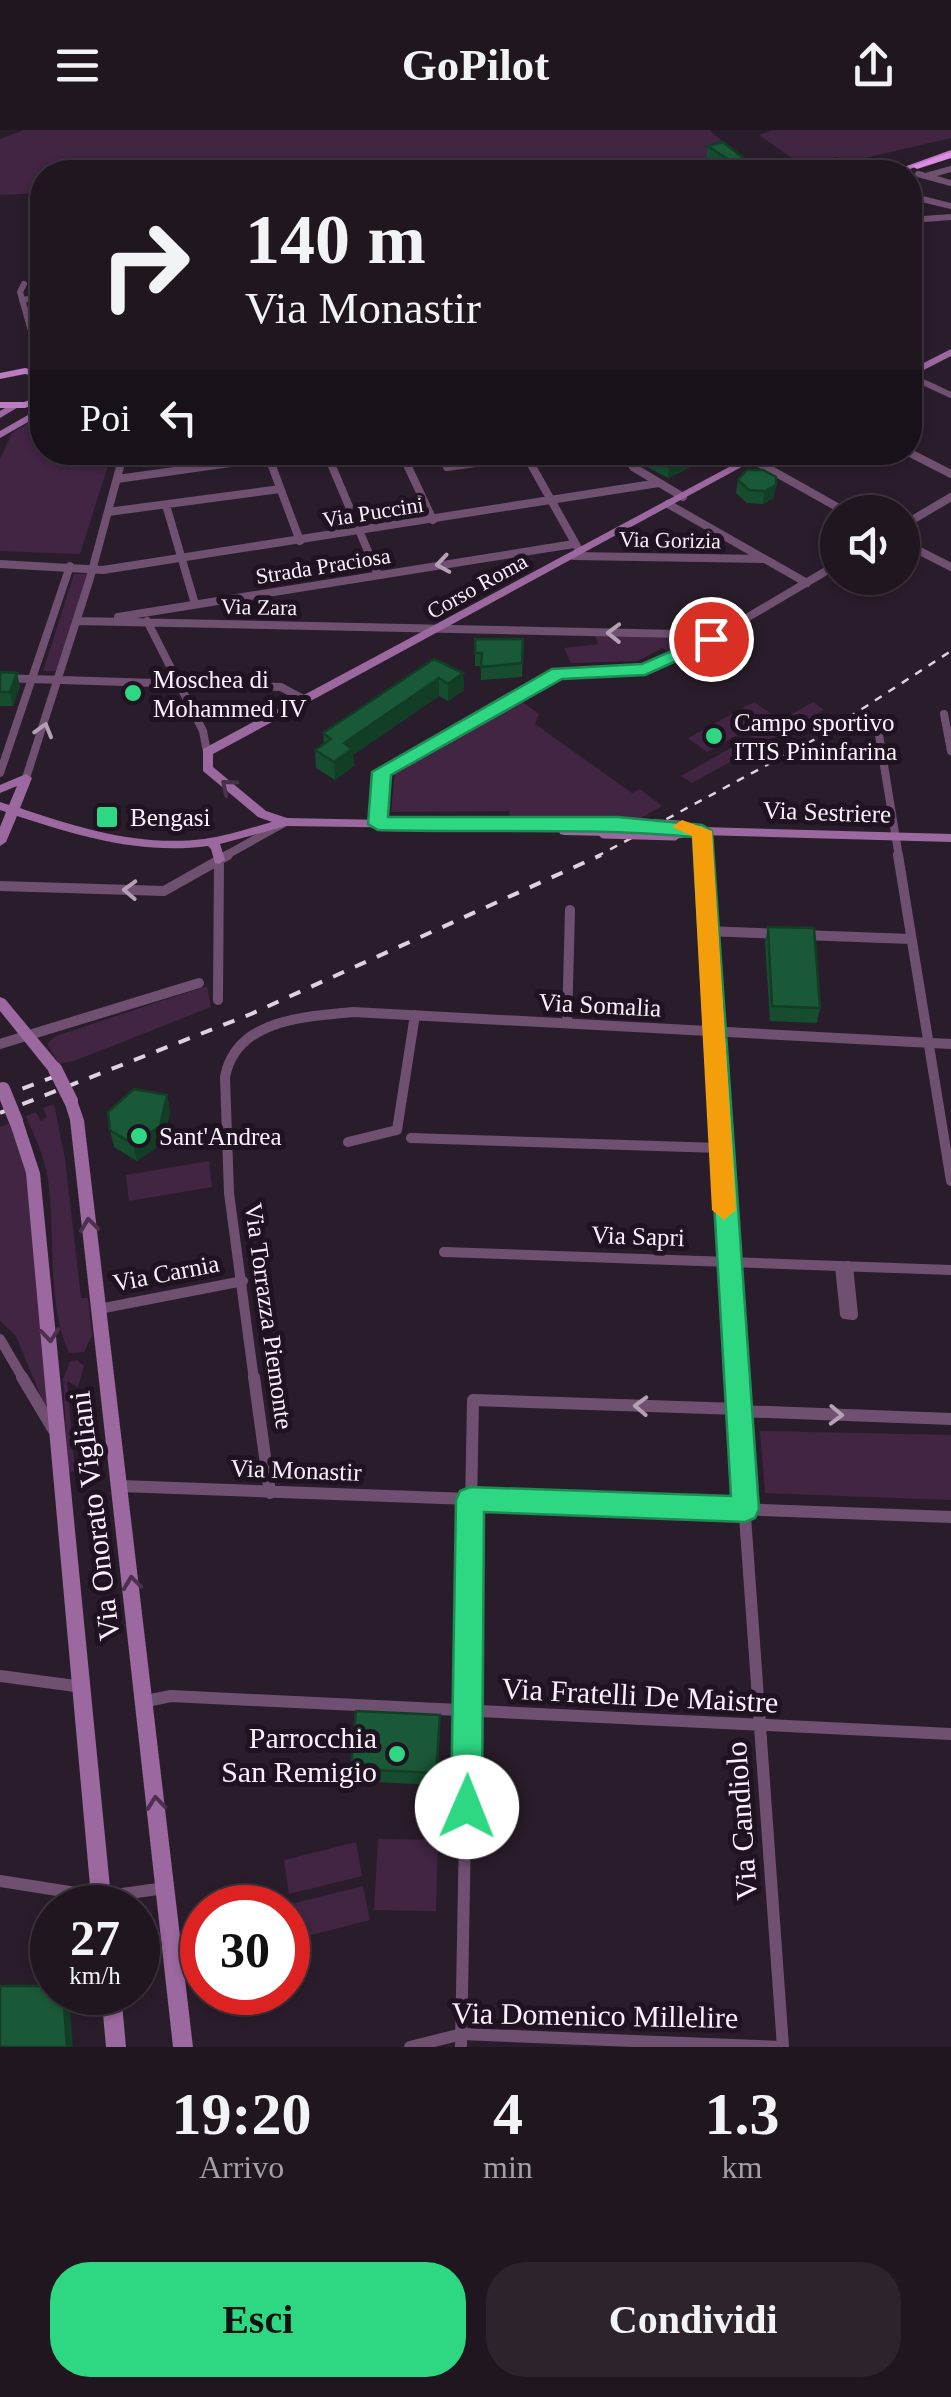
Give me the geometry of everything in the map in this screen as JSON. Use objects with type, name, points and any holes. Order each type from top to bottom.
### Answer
[{"type":"highway","points":[[922,172],[951,161]]},
{"type":"main road","points":[[922,368],[951,352]]},
{"type":"main road","points":[[0,372],[30,373]]},
{"type":"main road","points":[[0,415],[30,402]]},
{"type":"main road","points":[[0,405],[15,406]]},
{"type":"main road","points":[[0,435],[30,417]]},
{"type":"main road","name":"Corso Roma","points":[[207,752],[741,465]]},
{"type":"main road","points":[[207,752],[207,768],[262,814]]},
{"type":"main road","points":[[0,791],[26,778]]},
{"type":"main road","points":[[0,842],[4,809],[18,795],[26,778]]},
{"type":"main road","points":[[0,791],[18,795]]},
{"type":"main road","points":[[4,809],[102,838],[210,841],[286,822]]},
{"type":"main road","name":"Via Sestriere","points":[[262,814],[286,822],[534,827],[618,823],[677,830],[951,838]]},
{"type":"main road","name":"Via Sestriere","points":[[534,827],[604,834],[677,830]]},
{"type":"main road","points":[[210,841],[219,860]]},
{"type":"main road","name":"Via Onorato Vigliani","points":[[0,1002],[56,1069],[78,1120],[184,2047]]},
{"type":"main road","name":"Via Onorato Vigliani","points":[[1,1086],[33,1172],[101,1885]]},
{"type":"main road","points":[[113,2015],[116,2047]]},
{"type":"street","points":[[922,174],[951,183]]},
{"type":"street","points":[[922,199],[951,206]]},
{"type":"street","points":[[922,219],[951,216]]},
{"type":"street","points":[[24,284],[22,300],[30,328]]},
{"type":"street","points":[[22,300],[30,299]]},
{"type":"street","points":[[922,381],[951,396]]},
{"type":"street","points":[[922,459],[951,474]]},
{"type":"street","points":[[26,778],[77,621],[121,465]]},
{"type":"street","points":[[117,480],[221,465]]},
{"type":"street","points":[[271,465],[300,541]]},
{"type":"street","points":[[331,465],[378,575]]},
{"type":"street","points":[[406,465],[432,520]]},
{"type":"street","points":[[448,467],[460,465]]},
{"type":"street","points":[[531,465],[577,551]]},
{"type":"street","points":[[631,465],[683,497]]},
{"type":"street","points":[[759,465],[820,498]]},
{"type":"street","name":"Via Puccini","points":[[0,564],[92,568],[181,559],[659,483]]},
{"type":"street","points":[[108,512],[280,490]]},
{"type":"street","points":[[920,515],[951,496]]},
{"type":"street","points":[[668,504],[806,583]]},
{"type":"street","points":[[166,506],[195,604]]},
{"type":"street","name":"Via Gorizia","points":[[577,551],[764,559]]},
{"type":"street","name":"Strada Praciosa","points":[[146,618],[195,604],[378,575],[577,551]]},
{"type":"street","points":[[920,551],[951,566]]},
{"type":"street","points":[[0,773],[70,566]]},
{"type":"street","points":[[378,824],[382,772],[509,698],[558,673],[645,670],[711,639],[820,575]]},
{"type":"street","points":[[146,618],[203,731],[207,752]]},
{"type":"street","name":"Via Zara","points":[[77,621],[146,618],[680,634],[711,639]]},
{"type":"street","points":[[0,678],[281,687],[307,701]]},
{"type":"street","points":[[944,714],[951,751]]},
{"type":"street","points":[[879,736],[951,1181]]},
{"type":"street","points":[[0,886],[164,891],[286,822]]},
{"type":"street","name":"Via Candiolo","points":[[702,831],[719,1148],[782,2047]]},
{"type":"street","points":[[218,1000],[219,860]]},
{"type":"street","points":[[567,1023],[570,910]]},
{"type":"street","points":[[706,931],[910,939]]},
{"type":"street","points":[[0,1044],[199,983]]},
{"type":"street","points":[[348,1142],[397,1130],[415,1015]]},
{"type":"street","name":"Via Somalia","points":[[251,1036],[287,1021],[321,1016],[415,1015],[951,1044]]},
{"type":"street","name":"Via Torrazza Piemonte","points":[[251,1036],[230,1056],[224,1074],[233,1167],[229,1193],[270,1492]]},
{"type":"street","points":[[411,1138],[719,1148]]},
{"type":"street","name":"Via Sapri","points":[[444,1252],[951,1270]]},
{"type":"street","name":"Via Carnia","points":[[99,1309],[242,1281]]},
{"type":"street","points":[[0,1340],[58,1438]]},
{"type":"street","points":[[462,2041],[473,1400],[951,1418]]},
{"type":"street","name":"Via Monastir","points":[[121,1486],[951,1516]]},
{"type":"street","points":[[0,1676],[84,1687]]},
{"type":"street","name":"Via Fratelli De Maistre","points":[[146,1701],[171,1696],[951,1734]]},
{"type":"street","points":[[0,1881],[30,1887]]},
{"type":"street","points":[[160,1889],[165,1888]]},
{"type":"street","name":"Via Domenico Millelire","points":[[410,2047],[462,2041],[782,2047]]},
{"type":"shaded area","points":[[24,130],[709,130],[745,160],[30,160],[30,194],[0,195],[0,139]]},
{"type":"shaded area","points":[[773,130],[951,130],[951,138],[856,160],[794,160],[759,135]]},
{"type":"shaded area","points":[[30,422],[30,465],[108,465],[80,554],[0,551],[0,459],[12,433]]},
{"type":"shaded area","points":[[74,574],[87,574],[57,671],[43,671]]},
{"type":"shaded area","points":[[595,636],[673,638],[679,642],[668,651],[662,648],[638,661],[571,663],[564,648],[598,644]]},
{"type":"shaded area","points":[[518,699],[539,714],[535,724],[632,793],[640,789],[662,806],[639,819],[510,816],[509,811],[391,812],[395,770]]},
{"type":"shaded area","points":[[754,702],[773,715],[707,752],[688,738]]},
{"type":"shaded area","points":[[813,702],[824,710],[692,783],[681,776]]},
{"type":"shaded area","points":[[207,986],[211,1007],[74,1061],[59,1064],[47,1044],[56,1036]]},
{"type":"shaded area","points":[[54,1104],[65,1159],[81,1298],[88,1298],[92,1336],[84,1352],[69,1353],[62,1332],[54,1288],[47,1174],[26,1116],[36,1112],[41,1121],[47,1117],[43,1108]]},
{"type":"shaded area","points":[[16,1121],[25,1143],[58,1438],[16,1336],[0,1321],[0,1127]]},
{"type":"shaded area","points":[[209,1161],[212,1187],[129,1201],[126,1175]]},
{"type":"shaded area","points":[[77,1360],[84,1366],[78,1387],[67,1381],[74,1459],[85,1467],[68,1473],[63,1379],[70,1362]]},
{"type":"shaded area","points":[[760,1431],[951,1435],[951,1500],[765,1493]]},
{"type":"shaded area","points":[[378,1839],[438,1840],[436,1911],[374,1910]]},
{"type":"shaded area","points":[[356,1842],[362,1876],[310,1889],[310,1885],[288,1885],[284,1860]]},
{"type":"shaded area","points":[[363,1886],[370,1920],[310,1935],[310,1899]]},
{"type":"building","points":[[723,142],[746,160],[729,160],[708,146]]},
{"type":"building","points":[[747,470],[763,470],[776,477],[776,485],[765,491],[749,490],[738,480]]},
{"type":"building","points":[[475,639],[523,639],[522,663],[481,667],[482,653],[475,653]]},
{"type":"building","points":[[434,659],[463,673],[448,684],[439,678],[344,743],[352,749],[334,762],[315,750],[331,739],[323,733]]},
{"type":"building","points":[[0,672],[17,673],[10,692],[0,692]]},
{"type":"building","points":[[768,927],[814,928],[820,1008],[772,1006]]},
{"type":"building","points":[[134,1089],[167,1095],[160,1126],[133,1144],[110,1130],[108,1112]]},
{"type":"building","name":"Parrocchia San Remigio","points":[[356,1711],[440,1715],[436,1773],[351,1769]]},
{"type":"building","points":[[0,1986],[30,1986],[30,2015],[65,2015],[67,2047],[0,2047]]},
{"type":"railway","points":[[596,857],[819,737],[951,651]]},
{"type":"railway","points":[[0,1113],[251,1014],[601,855]]},
{"type":"railway","points":[[0,1097],[56,1076]]},
{"type":"slow traffic","points":[[682,827],[702,831],[724,1210]]},
{"type":"place","name":"Moschea di Mohammed IV","points":[[133,693]]},
{"type":"place","name":"Campo sportivo ITIS Pininfarina","points":[[714,736]]},
{"type":"place","name":"Bengasi","points":[[107,817]]},
{"type":"place","name":"Sant'Andrea","points":[[139,1136]]},
{"type":"place","name":"Parrocchia San Remigio","points":[[397,1754]]},
{"type":"route","points":[[467,1807],[470,1500],[745,1509],[719,1148],[702,831],[618,823],[534,827],[378,824],[382,772],[558,673],[645,670],[691,645],[711,639]]}]
